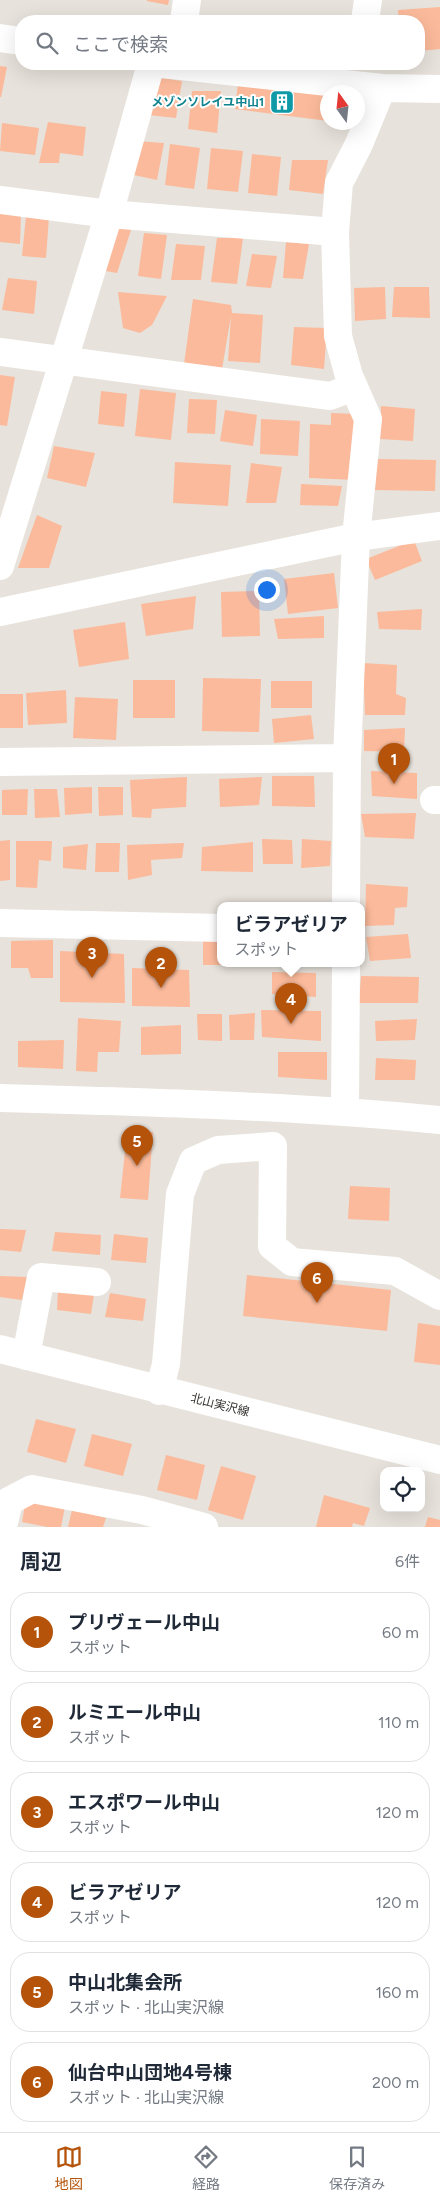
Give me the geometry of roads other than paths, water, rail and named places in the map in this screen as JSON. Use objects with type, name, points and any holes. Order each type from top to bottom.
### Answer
[{"type":"street","points":[[185,15],[187,0]]},
{"type":"street","points":[[366,15],[368,0]]},
{"type":"street","points":[[0,38],[15,40]]},
{"type":"street","points":[[0,566],[8,507],[64,360],[109,214],[165,70]]},
{"type":"street","points":[[247,70],[366,79],[440,89]]},
{"type":"street","points":[[346,902],[347,758],[356,537],[368,419],[354,387],[338,336],[335,232],[339,183],[359,144],[366,79]]},
{"type":"street","points":[[0,200],[109,214],[335,232]]},
{"type":"street","points":[[0,352],[330,396],[354,387]]},
{"type":"street","points":[[0,612],[356,537],[440,526]]},
{"type":"street","points":[[0,762],[347,758]]},
{"type":"street","points":[[0,923],[217,928]]},
{"type":"street","points":[[345,1111],[346,967]]},
{"type":"street","points":[[0,1098],[203,1104],[345,1111],[440,1120]]},
{"type":"street","points":[[159,1391],[166,1364],[180,1194],[193,1161],[218,1150],[273,1146],[272,1246],[292,1262],[395,1271],[440,1296]]},
{"type":"street","points":[[26,1356],[41,1277],[97,1282]]},
{"type":"street","name":"北山実沢線","points":[[0,1350],[440,1460]]},
{"type":"street","points":[[2,1527],[9,1501],[32,1489],[140,1518],[204,1527]]},
{"type":"place","name":"メゾンソレイユ中山1","points":[[282,102]]},
{"type":"place","name":"プリヴェール中山","points":[[394,784]]},
{"type":"place","name":"エスポワール中山","points":[[92,978]]},
{"type":"place","name":"ルミエール中山","points":[[161,988]]},
{"type":"place","name":"ビラアゼリア","points":[[291,1024]]},
{"type":"place","name":"中山北集会所","points":[[137,1166]]},
{"type":"place","name":"仙台中山団地4号棟","points":[[317,1303]]}]
